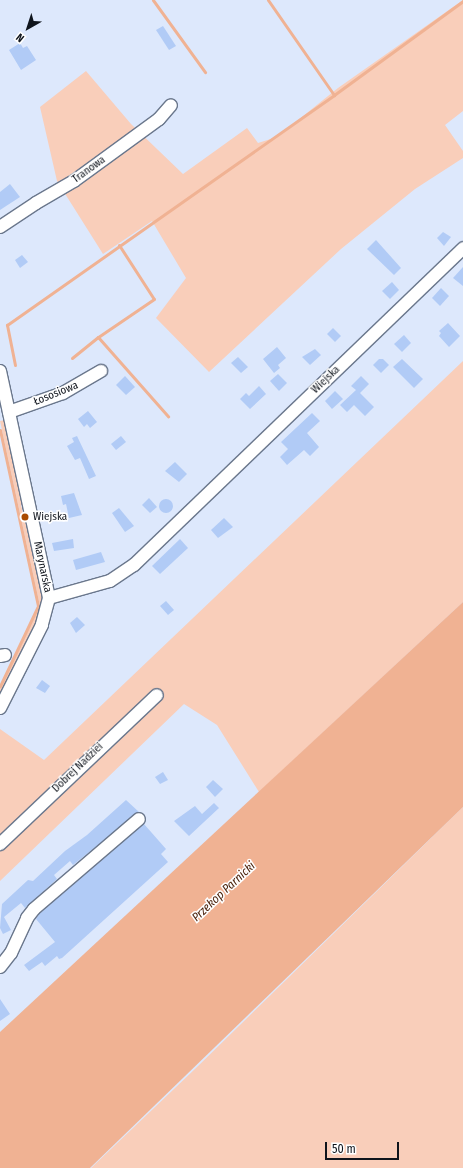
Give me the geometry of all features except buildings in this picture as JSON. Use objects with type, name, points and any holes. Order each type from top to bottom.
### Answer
[{"type":"street","name":"Tranowa","points":[[0,227],[36,203],[74,181],[159,118],[171,105]]},
{"type":"street","name":"Wiejska","points":[[49,598],[110,580],[134,565],[463,248]]},
{"type":"street","name":"Marynarska","points":[[0,371],[49,598],[42,625],[0,708]]},
{"type":"street","name":"Łososiowa","points":[[9,412],[63,393],[100,371]]},
{"type":"street","name":"Dobrej Nadziei","points":[[0,844],[157,695]]},
{"type":"street","points":[[0,967],[11,953],[27,918],[34,909],[139,819]]},
{"type":"shaded area","points":[[463,0],[463,111],[445,125],[463,151],[463,158],[415,189],[341,249],[209,372],[156,318],[186,278],[152,221],[103,254],[57,181],[40,107],[86,71],[131,124],[183,174],[247,128],[258,143],[277,137],[338,88]]},
{"type":"shaded area","points":[[463,361],[463,602],[259,792],[217,725],[184,704],[0,881],[0,729],[44,760]]},
{"type":"shaded area","points":[[6,420],[23,504],[21,505],[44,598],[40,617],[0,697],[0,689],[40,606],[0,421]]},
{"type":"shaded area","points":[[463,807],[463,1168],[91,1168],[196,1068]]},
{"type":"water","name":"Przekop Parnicki","points":[[463,602],[463,807],[90,1168],[0,1168],[0,1032]]},
{"type":"waterway","points":[[153,0],[205,72]]},
{"type":"waterway","points":[[268,0],[334,95]]},
{"type":"waterway","points":[[15,365],[7,325],[334,95],[463,1]]},
{"type":"waterway","points":[[119,245],[154,299],[98,337],[168,416]]},
{"type":"waterway","points":[[72,358],[98,337]]},
{"type":"waterway","points":[[0,430],[38,606],[0,686]]},
{"type":"place","name":"Wiejska","points":[[25,517]]}]
